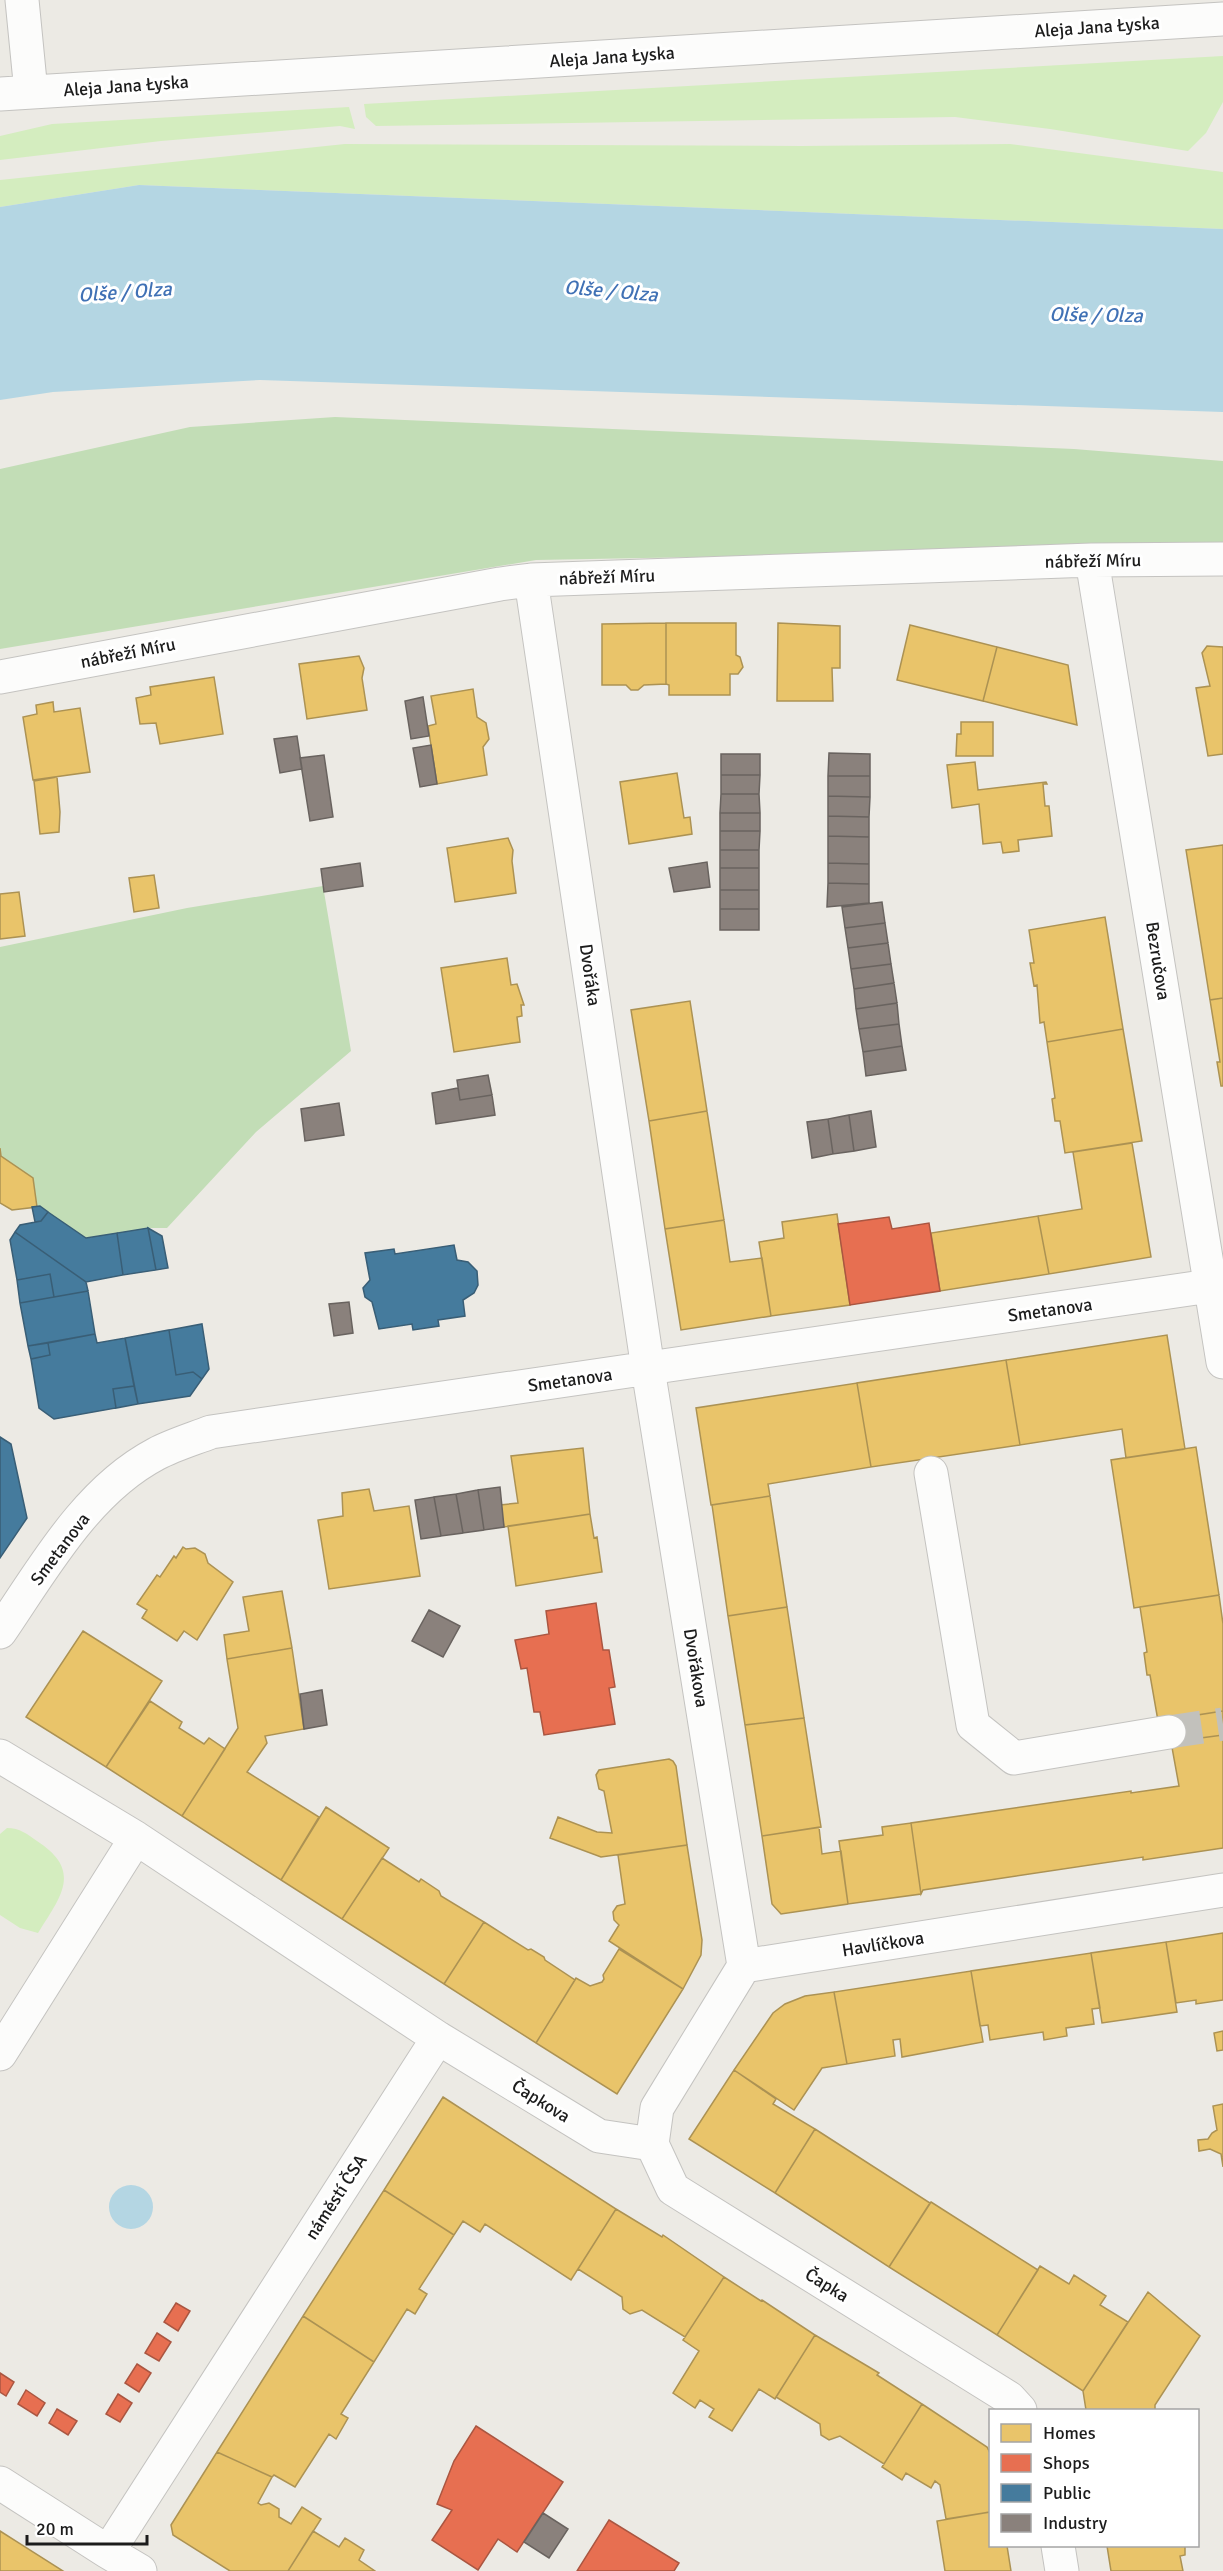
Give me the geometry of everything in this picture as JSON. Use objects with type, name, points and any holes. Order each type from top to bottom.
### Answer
[{"type":"street","points":[[15,93],[22,0]]},
{"type":"street","name":"Aleja Jana Łyska","points":[[15,93],[1223,19]]},
{"type":"street","name":"nábřeží Míru","points":[[0,677],[531,580],[1092,560],[1223,559]]},
{"type":"street","name":"Bezručova","points":[[1092,560],[1217,1285],[1223,1362]]},
{"type":"street","name":"Dvořáka","points":[[531,580],[648,1370]]},
{"type":"street","name":"Smetanova","points":[[0,1632],[75,1523],[122,1478],[156,1454],[211,1432],[648,1370],[1217,1285]]},
{"type":"street","name":"Dvořákova","points":[[648,1370],[744,1966]]},
{"type":"street","points":[[931,1473],[973,1725],[1014,1758],[1169,1732]]},
{"type":"street","points":[[1,1756],[136,1838],[438,2038]]},
{"type":"street","points":[[0,2054],[136,1838]]},
{"type":"street","name":"Havlíčkova","points":[[744,1966],[1223,1890]]},
{"type":"street","points":[[652,2144],[657,2108],[744,1966]]},
{"type":"street","name":"Čapkova","points":[[438,2038],[599,2136],[652,2144]]},
{"type":"street","name":"náměstí ČSA","points":[[108,2552],[438,2038]]},
{"type":"street","name":"Čapka","points":[[652,2144],[673,2189],[1009,2398],[1019,2409]]},
{"type":"street","points":[[0,2483],[140,2571]]},
{"type":"street","points":[[1058,2547],[1062,2571]]},
{"type":"green space","points":[[1223,56],[1223,102],[1206,133],[1188,151],[1050,129],[955,117],[376,126],[366,117],[364,104]]},
{"type":"green space","points":[[349,107],[355,129],[340,126],[161,141],[0,160],[0,136],[52,124]]},
{"type":"green space","points":[[345,144],[801,146],[1010,144],[1223,172],[1223,229],[139,185],[0,207],[0,180]]},
{"type":"green space","points":[[335,417],[1074,449],[1223,461],[1223,547],[536,560],[0,649],[0,469],[190,427]]},
{"type":"green space","points":[[323,886],[351,1051],[256,1132],[167,1228],[148,1228],[86,1238],[37,1207],[33,1178],[1,1156],[0,947],[187,908]]},
{"type":"green space","points":[[7,1828],[23,1832],[51,1852],[60,1863],[64,1874],[60,1896],[38,1933],[20,1928],[0,1915],[0,1834]]},
{"type":"water","name":"Olše / Olza","points":[[139,185],[1223,229],[1223,412],[260,380],[53,392],[0,400],[0,207]]},
{"type":"water","points":[[131,2185],[146,2192],[153,2207],[146,2222],[131,2229],[116,2222],[109,2207],[116,2192]]},
{"type":"building: Homes","points":[[666,623],[736,623],[736,655],[740,657],[743,667],[738,674],[730,674],[730,695],[669,695],[669,685],[666,684]]},
{"type":"building: Homes","points":[[666,623],[666,684],[644,685],[638,690],[631,690],[626,685],[602,685],[602,624]]},
{"type":"building: Homes","points":[[778,623],[840,626],[840,668],[832,668],[833,701],[777,701]]},
{"type":"building: Homes","points":[[910,625],[997,647],[983,701],[897,680]]},
{"type":"building: Homes","points":[[1207,646],[1223,647],[1223,754],[1208,756],[1196,688],[1210,686],[1202,653]]},
{"type":"building: Homes","points":[[997,647],[1068,665],[1077,725],[983,701]]},
{"type":"building: Homes","points":[[359,656],[364,668],[362,678],[367,710],[307,719],[299,664]]},
{"type":"building: Homes","points":[[214,677],[223,734],[160,744],[156,723],[140,724],[136,698],[151,695],[150,687]]},
{"type":"building: Homes","points":[[473,689],[477,717],[486,723],[489,739],[483,747],[487,775],[437,784],[428,726],[436,724],[431,696]]},
{"type":"building: Homes","points":[[53,702],[54,712],[80,708],[90,772],[33,780],[23,717],[37,714],[36,705]]},
{"type":"building: Homes","points":[[961,722],[993,722],[993,756],[956,756],[957,734],[961,734]]},
{"type":"building: Homes","points":[[975,762],[978,790],[1046,782],[1047,784],[1043,784],[1045,806],[1049,806],[1052,836],[1018,840],[1019,851],[1003,853],[1001,842],[983,844],[979,804],[952,808],[947,765]]},
{"type":"building: Homes","points":[[677,773],[684,818],[690,817],[692,834],[629,844],[620,782]]},
{"type":"building: Homes","points":[[57,777],[59,832],[40,834],[34,781]]},
{"type":"building: Homes","points":[[508,838],[513,850],[516,893],[455,902],[447,848]]},
{"type":"building: Homes","points":[[1223,845],[1223,998],[1210,1000],[1186,850]]},
{"type":"building: Homes","points":[[154,875],[159,908],[134,912],[129,878]]},
{"type":"building: Homes","points":[[19,892],[25,936],[0,939],[0,894]]},
{"type":"building: Homes","points":[[1105,917],[1123,1029],[1047,1042],[1044,1022],[1040,1023],[1037,985],[1034,986],[1030,963],[1034,963],[1029,930]]},
{"type":"building: Homes","points":[[507,958],[511,985],[517,984],[524,1005],[521,1005],[522,1016],[517,1017],[520,1042],[454,1052],[441,968]]},
{"type":"building: Homes","points":[[1223,998],[1223,1086],[1221,1086],[1217,1062],[1220,1062],[1210,1000]]},
{"type":"building: Homes","points":[[690,1001],[707,1111],[649,1121],[631,1010]]},
{"type":"building: Homes","points":[[1123,1029],[1142,1141],[1065,1153],[1060,1121],[1055,1121],[1052,1099],[1055,1098],[1047,1042]]},
{"type":"building: Homes","points":[[707,1111],[724,1220],[665,1229],[649,1121]]},
{"type":"building: Homes","points":[[1132,1143],[1151,1257],[1049,1274],[1038,1216],[1082,1209],[1073,1152]]},
{"type":"building: Homes","points":[[0,1148],[1,1156],[33,1178],[37,1207],[12,1210],[0,1203]]},
{"type":"building: Homes","points":[[837,1214],[850,1305],[771,1316],[759,1242],[784,1238],[782,1222]]},
{"type":"building: Homes","points":[[1038,1216],[1049,1274],[940,1291],[931,1233]]},
{"type":"building: Homes","points":[[724,1220],[730,1262],[762,1258],[771,1316],[681,1330],[665,1229]]},
{"type":"building: Homes","points":[[1167,1335],[1185,1449],[1126,1458],[1122,1429],[1020,1445],[1006,1360]]},
{"type":"building: Homes","points":[[1006,1360],[1020,1445],[871,1467],[857,1383]]},
{"type":"building: Homes","points":[[857,1383],[871,1467],[768,1484],[770,1496],[711,1505],[696,1408]]},
{"type":"building: Homes","points":[[1196,1447],[1219,1595],[1134,1608],[1111,1460]]},
{"type":"building: Homes","points":[[583,1448],[590,1514],[504,1527],[500,1505],[518,1503],[511,1456]]},
{"type":"building: Homes","points":[[369,1489],[374,1511],[409,1506],[420,1576],[329,1589],[318,1520],[343,1516],[342,1493]]},
{"type":"building: Homes","points":[[770,1496],[787,1607],[728,1616],[712,1505]]},
{"type":"building: Homes","points":[[590,1514],[594,1538],[597,1537],[602,1572],[516,1586],[508,1526]]},
{"type":"building: Homes","points":[[183,1547],[195,1548],[205,1554],[208,1563],[233,1582],[197,1640],[184,1631],[177,1641],[142,1618],[147,1610],[137,1604],[157,1575],[160,1577]]},
{"type":"building: Homes","points":[[282,1591],[292,1648],[227,1659],[224,1635],[249,1631],[243,1597]]},
{"type":"building: Homes","points":[[1219,1595],[1223,1624],[1223,1711],[1158,1721],[1150,1675],[1147,1675],[1144,1653],[1147,1652],[1140,1607]]},
{"type":"building: Homes","points":[[787,1607],[804,1718],[745,1725],[728,1616]]},
{"type":"building: Homes","points":[[83,1631],[162,1681],[106,1767],[26,1717]]},
{"type":"building: Homes","points":[[292,1648],[304,1729],[265,1736],[267,1743],[247,1772],[319,1817],[281,1880],[182,1816],[238,1728],[227,1659]]},
{"type":"building: Homes","points":[[150,1701],[182,1722],[179,1728],[204,1744],[209,1738],[225,1749],[182,1816],[106,1767]]},
{"type":"building: Homes","points":[[1223,1711],[1223,1735],[1171,1742],[1166,1720]]},
{"type":"building: Homes","points":[[804,1718],[821,1827],[762,1836],[745,1725]]},
{"type":"building: Homes","points":[[1223,1735],[1223,1848],[1143,1860],[1143,1857],[923,1890],[921,1894],[911,1823],[1179,1786],[1171,1742]]},
{"type":"building: Homes","points":[[669,1759],[676,1766],[687,1845],[601,1857],[550,1838],[558,1817],[597,1832],[612,1833],[604,1791],[599,1789],[596,1775],[599,1770]]},
{"type":"building: Homes","points":[[326,1807],[389,1848],[342,1919],[281,1880]]},
{"type":"building: Homes","points":[[911,1823],[921,1894],[848,1904],[839,1841],[883,1835],[882,1827]]},
{"type":"building: Homes","points":[[819,1827],[822,1854],[841,1851],[848,1904],[781,1914],[772,1904],[762,1836]]},
{"type":"building: Homes","points":[[687,1845],[702,1940],[701,1955],[683,1989],[609,1941],[619,1925],[614,1920],[613,1912],[617,1906],[625,1904],[618,1855]]},
{"type":"building: Homes","points":[[382,1858],[419,1882],[421,1879],[439,1891],[441,1896],[484,1922],[444,1984],[342,1919]]},
{"type":"building: Homes","points":[[484,1922],[528,1950],[531,1949],[544,1957],[545,1960],[575,1980],[536,2043],[444,1984]]},
{"type":"building: Homes","points":[[1223,1933],[1223,2000],[1196,2004],[1196,2000],[1176,2003],[1166,1942]]},
{"type":"building: Homes","points":[[1166,1942],[1177,2012],[1102,2023],[1091,1953]]},
{"type":"building: Homes","points":[[619,1949],[683,1989],[617,2094],[536,2043],[576,1978],[590,1986],[602,1982],[603,1975]]},
{"type":"building: Homes","points":[[1091,1953],[1100,2008],[1092,2009],[1094,2024],[1066,2028],[1067,2036],[1044,2040],[1043,2032],[990,2040],[988,2025],[980,2026],[971,1971]]},
{"type":"building: Homes","points":[[971,1971],[983,2042],[902,2057],[900,2039],[893,2040],[895,2056],[847,2064],[834,1992]]},
{"type":"building: Homes","points":[[834,1992],[847,2064],[822,2068],[794,2110],[734,2070],[773,2013],[785,2004],[805,1996]]},
{"type":"building: Homes","points":[[1223,2031],[1223,2050],[1217,2051],[1214,2033]]},
{"type":"building: Homes","points":[[734,2070],[776,2099],[773,2104],[815,2129],[775,2193],[689,2139]]},
{"type":"building: Homes","points":[[443,2097],[616,2209],[571,2280],[485,2224],[480,2232],[463,2221],[454,2235],[384,2190]]},
{"type":"building: Homes","points":[[1223,2104],[1223,2167],[1221,2154],[1210,2149],[1199,2151],[1198,2140],[1208,2139],[1217,2130],[1213,2106]]},
{"type":"building: Homes","points":[[815,2129],[930,2203],[889,2267],[775,2193]]},
{"type":"building: Homes","points":[[384,2190],[454,2235],[419,2289],[427,2294],[415,2314],[407,2309],[374,2362],[303,2316]]},
{"type":"building: Homes","points":[[931,2202],[1038,2270],[997,2335],[889,2267]]},
{"type":"building: Homes","points":[[616,2209],[662,2237],[663,2235],[724,2277],[685,2337],[642,2310],[630,2314],[623,2309],[622,2297],[578,2269]]},
{"type":"building: Homes","points":[[1040,2266],[1069,2284],[1074,2275],[1106,2296],[1100,2305],[1128,2322],[1083,2391],[997,2335]]},
{"type":"building: Homes","points":[[724,2277],[815,2335],[775,2399],[759,2389],[732,2431],[709,2417],[714,2409],[700,2400],[695,2408],[673,2393],[699,2351],[683,2340]]},
{"type":"building: Homes","points":[[1148,2292],[1200,2336],[1155,2405],[1155,2409],[1086,2409],[1083,2391]]},
{"type":"building: Homes","points":[[303,2316],[374,2362],[341,2414],[348,2418],[336,2439],[329,2434],[295,2487],[274,2475],[272,2477],[217,2452]]},
{"type":"building: Homes","points":[[815,2335],[879,2373],[877,2375],[922,2404],[884,2464],[840,2436],[829,2440],[821,2435],[820,2424],[776,2397]]},
{"type":"building: Homes","points":[[922,2404],[987,2447],[989,2451],[989,2512],[946,2519],[940,2485],[935,2481],[931,2488],[906,2473],[902,2480],[882,2467]]},
{"type":"building: Homes","points":[[217,2452],[272,2477],[258,2503],[261,2505],[269,2503],[279,2509],[279,2517],[291,2524],[302,2507],[321,2519],[288,2571],[230,2571],[173,2535],[171,2525]]},
{"type":"building: Homes","points":[[989,2512],[989,2547],[1007,2547],[1011,2571],[945,2571],[937,2521]]},
{"type":"building: Homes","points":[[0,2531],[63,2571],[0,2571]]},
{"type":"building: Homes","points":[[313,2531],[339,2547],[345,2538],[364,2550],[359,2560],[375,2571],[288,2571]]},
{"type":"building: Homes","points":[[1107,2547],[1185,2547],[1185,2555],[1180,2556],[1183,2571],[1111,2571]]},
{"type":"building: Shops","points":[[889,1217],[892,1229],[929,1223],[940,1291],[850,1305],[838,1224]]},
{"type":"building: Shops","points":[[596,1603],[603,1650],[609,1650],[615,1687],[609,1688],[615,1724],[544,1735],[540,1712],[534,1712],[527,1668],[521,1669],[515,1640],[549,1634],[546,1611]]},
{"type":"building: Shops","points":[[176,2303],[190,2311],[178,2331],[164,2322]]},
{"type":"building: Shops","points":[[157,2333],[171,2342],[159,2361],[145,2353]]},
{"type":"building: Shops","points":[[137,2364],[151,2373],[139,2392],[125,2383]]},
{"type":"building: Shops","points":[[0,2373],[14,2382],[6,2396],[0,2392]]},
{"type":"building: Shops","points":[[26,2390],[45,2403],[37,2416],[18,2404]]},
{"type":"building: Shops","points":[[118,2394],[132,2403],[120,2422],[106,2414]]},
{"type":"building: Shops","points":[[57,2409],[77,2421],[68,2435],[49,2423]]},
{"type":"building: Shops","points":[[476,2426],[563,2482],[517,2552],[498,2539],[478,2570],[432,2540],[452,2510],[437,2504],[454,2461]]},
{"type":"building: Shops","points":[[609,2520],[679,2563],[674,2571],[577,2571]]},
{"type":"building: Public","points":[[40,1206],[48,1212],[41,1221],[35,1222],[32,1207]]},
{"type":"building: Public","points":[[48,1212],[86,1238],[117,1233],[123,1275],[86,1282],[15,1232],[20,1225],[41,1221]]},
{"type":"building: Public","points":[[148,1228],[156,1270],[123,1275],[117,1233]]},
{"type":"building: Public","points":[[148,1228],[162,1236],[168,1268],[156,1270]]},
{"type":"building: Public","points":[[15,1232],[86,1282],[88,1291],[54,1297],[50,1274],[17,1280],[10,1240]]},
{"type":"building: Public","points":[[454,1245],[457,1260],[468,1262],[477,1271],[478,1285],[474,1293],[463,1300],[465,1316],[438,1320],[439,1326],[413,1330],[412,1324],[379,1329],[372,1302],[365,1297],[363,1288],[370,1280],[365,1253],[394,1249],[395,1254]]},
{"type":"building: Public","points":[[50,1274],[54,1297],[20,1303],[17,1280]]},
{"type":"building: Public","points":[[88,1291],[95,1334],[28,1346],[20,1303]]},
{"type":"building: Public","points":[[202,1324],[209,1369],[202,1379],[193,1372],[176,1375],[169,1330]]},
{"type":"building: Public","points":[[169,1330],[176,1375],[193,1372],[202,1379],[190,1396],[138,1404],[125,1338]]},
{"type":"building: Public","points":[[95,1334],[97,1343],[125,1338],[134,1386],[113,1389],[116,1408],[54,1419],[39,1408],[31,1359],[50,1355],[48,1343]]},
{"type":"building: Public","points":[[48,1343],[50,1355],[31,1359],[28,1346]]},
{"type":"building: Public","points":[[134,1386],[138,1404],[116,1408],[113,1389]]},
{"type":"building: Public","points":[[0,1437],[11,1444],[27,1518],[0,1558]]},
{"type":"building: Industry","points":[[423,697],[429,736],[411,739],[405,701]]},
{"type":"building: Industry","points":[[297,736],[302,769],[280,773],[274,739]]},
{"type":"building: Industry","points":[[431,745],[437,784],[420,787],[413,748]]},
{"type":"building: Industry","points":[[829,753],[870,754],[870,776],[828,776]]},
{"type":"building: Industry","points":[[721,754],[760,754],[760,775],[721,775]]},
{"type":"building: Industry","points":[[324,755],[333,817],[310,821],[300,758]]},
{"type":"building: Industry","points":[[721,775],[760,775],[759,794],[721,794]]},
{"type":"building: Industry","points":[[828,776],[870,776],[870,797],[828,796]]},
{"type":"building: Industry","points":[[721,794],[759,794],[760,813],[720,813]]},
{"type":"building: Industry","points":[[828,796],[870,797],[869,817],[828,816]]},
{"type":"building: Industry","points":[[720,813],[760,813],[760,831],[720,831]]},
{"type":"building: Industry","points":[[828,816],[869,817],[869,837],[828,836]]},
{"type":"building: Industry","points":[[720,831],[760,831],[759,850],[720,850]]},
{"type":"building: Industry","points":[[828,836],[869,837],[869,864],[828,863]]},
{"type":"building: Industry","points":[[720,850],[759,850],[759,868],[720,868]]},
{"type":"building: Industry","points":[[707,862],[710,887],[674,892],[669,868]]},
{"type":"building: Industry","points":[[360,863],[363,886],[324,892],[321,869]]},
{"type":"building: Industry","points":[[828,863],[869,864],[869,884],[828,883]]},
{"type":"building: Industry","points":[[720,868],[759,868],[759,890],[720,890]]},
{"type":"building: Industry","points":[[828,883],[869,884],[869,903],[827,907]]},
{"type":"building: Industry","points":[[720,890],[759,890],[759,909],[720,909]]},
{"type":"building: Industry","points":[[882,902],[885,923],[845,928],[842,907]]},
{"type":"building: Industry","points":[[720,909],[759,909],[759,930],[720,930]]},
{"type":"building: Industry","points":[[885,923],[888,943],[848,948],[845,928]]},
{"type":"building: Industry","points":[[888,943],[891,964],[851,969],[848,948]]},
{"type":"building: Industry","points":[[891,964],[894,983],[854,989],[851,969]]},
{"type":"building: Industry","points":[[894,983],[897,1003],[856,1009],[854,989]]},
{"type":"building: Industry","points":[[897,1003],[899,1024],[859,1029],[856,1009]]},
{"type":"building: Industry","points":[[899,1024],[902,1046],[863,1052],[859,1029]]},
{"type":"building: Industry","points":[[902,1046],[906,1070],[866,1076],[863,1052]]},
{"type":"building: Industry","points":[[488,1075],[492,1095],[460,1100],[457,1080]]},
{"type":"building: Industry","points":[[458,1088],[460,1100],[492,1095],[495,1115],[436,1124],[432,1093]]},
{"type":"building: Industry","points":[[339,1103],[344,1135],[305,1141],[301,1109]]},
{"type":"building: Industry","points":[[871,1111],[876,1147],[854,1151],[849,1115]]},
{"type":"building: Industry","points":[[849,1115],[854,1151],[833,1154],[828,1119]]},
{"type":"building: Industry","points":[[828,1119],[833,1154],[812,1158],[807,1122]]},
{"type":"building: Industry","points":[[349,1302],[353,1333],[334,1336],[329,1304]]},
{"type":"building: Industry","points":[[500,1487],[504,1527],[484,1530],[478,1490]]},
{"type":"building: Industry","points":[[478,1490],[484,1530],[463,1533],[456,1494]]},
{"type":"building: Industry","points":[[456,1494],[463,1533],[441,1536],[434,1497]]},
{"type":"building: Industry","points":[[434,1497],[441,1536],[421,1539],[415,1500]]},
{"type":"building: Industry","points":[[429,1610],[460,1626],[443,1657],[412,1641]]},
{"type":"building: Industry","points":[[322,1690],[327,1725],[304,1729],[300,1694]]},
{"type":"building: Industry","points":[[543,2513],[568,2529],[549,2558],[524,2542]]},
{"type":"tunnel","points":[[1169,1732],[1223,1724]]}]
